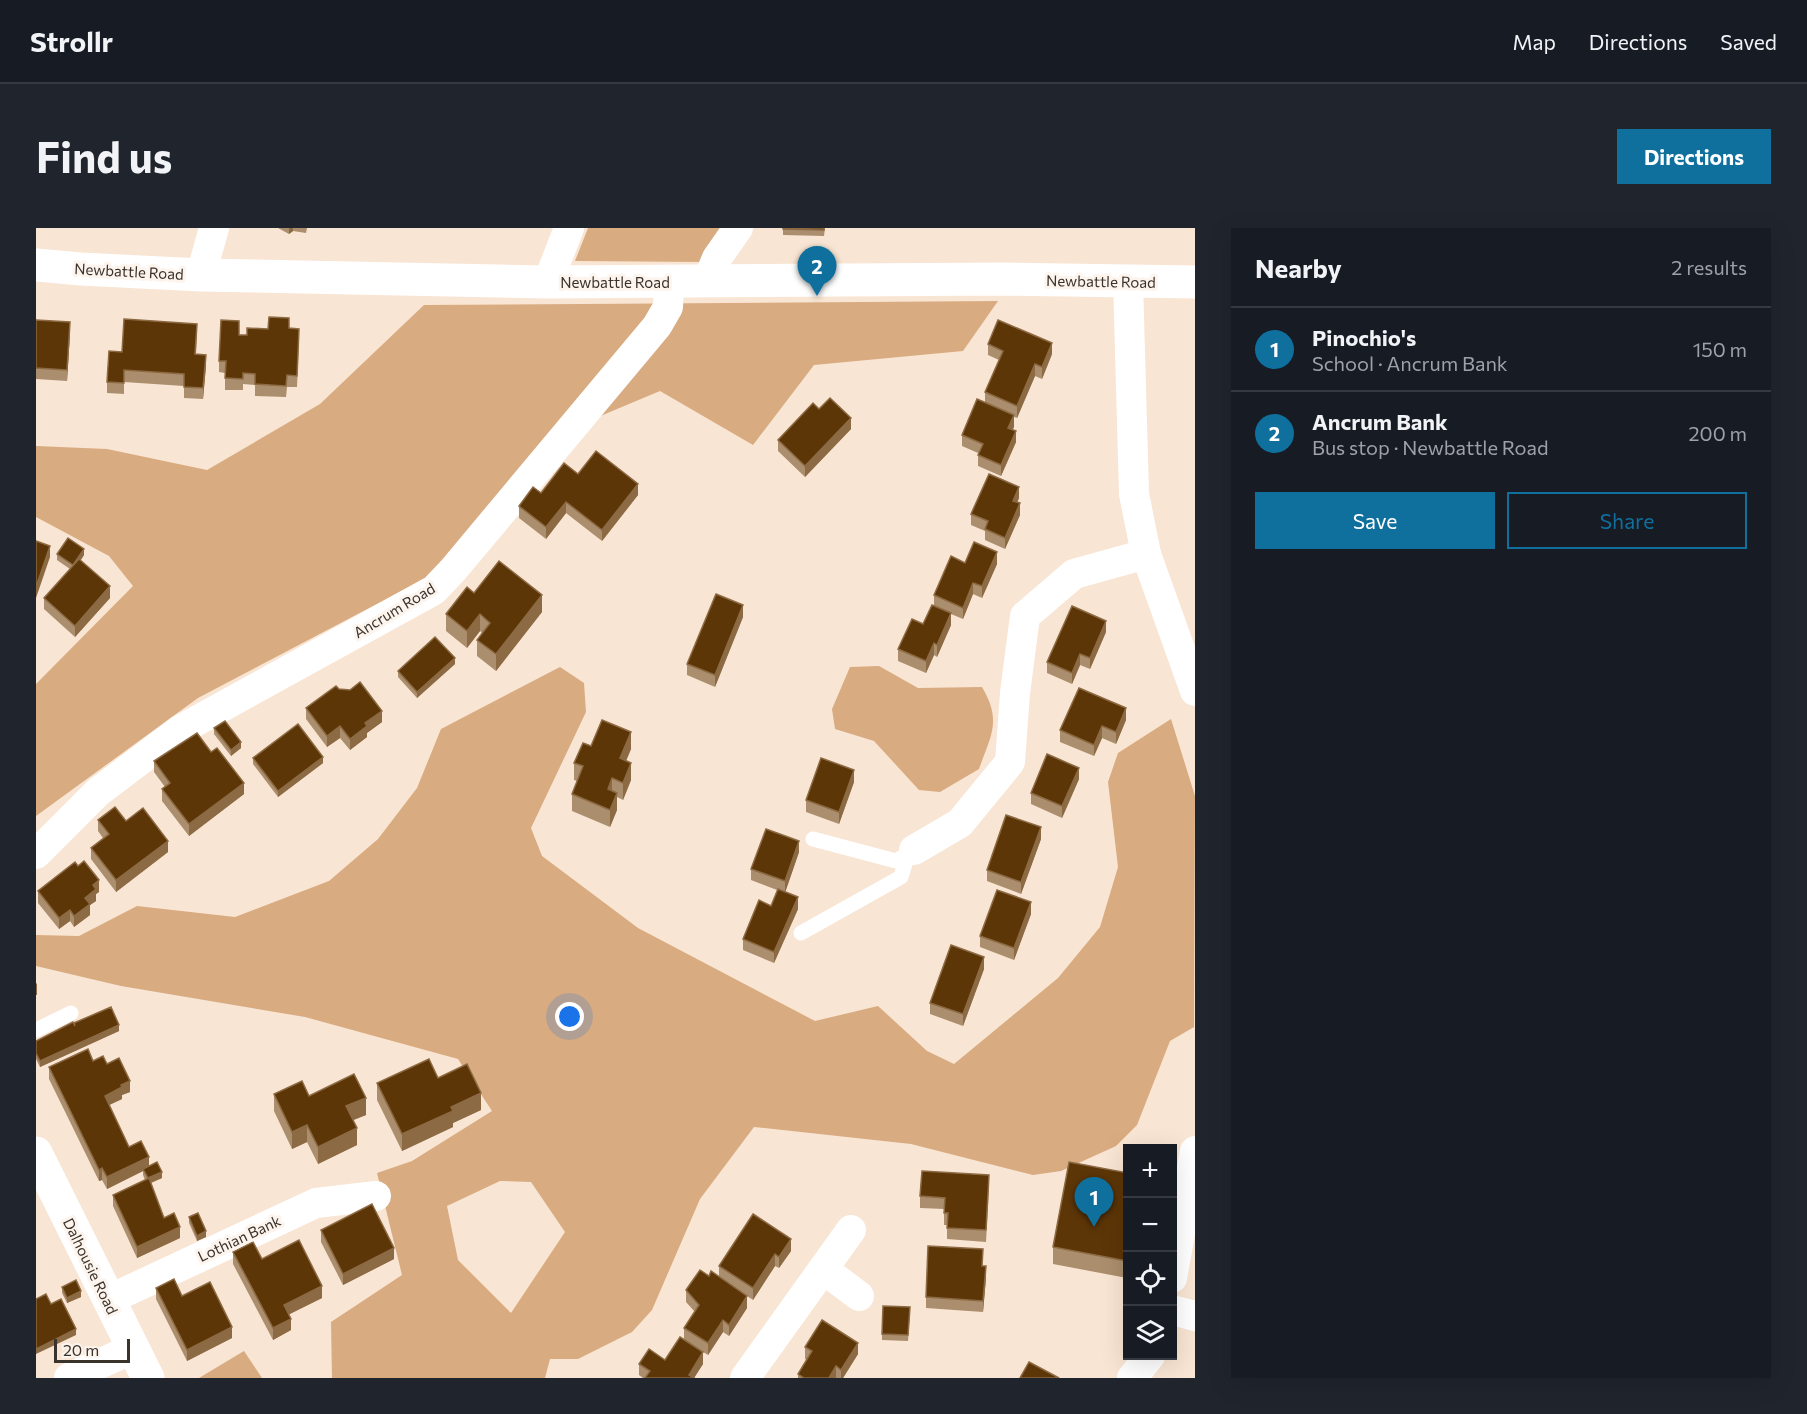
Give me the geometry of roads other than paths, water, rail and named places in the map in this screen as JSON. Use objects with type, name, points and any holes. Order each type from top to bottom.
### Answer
[{"type":"main road","name":"Newbattle Road","points":[[36,264],[81,269],[201,275],[619,283],[1002,279],[1195,282]]},
{"type":"main road","name":"Dalhousie Road","points":[[36,1153],[148,1378]]},
{"type":"street","points":[[201,275],[214,228]]},
{"type":"street","points":[[556,282],[569,228]]},
{"type":"street","points":[[707,282],[717,258],[738,228]]},
{"type":"street","points":[[1128,281],[1134,494],[1146,554],[1195,691]]},
{"type":"street","name":"Ancrum Road","points":[[36,854],[98,792],[180,730],[434,590],[657,326],[668,307],[669,283]]},
{"type":"street","points":[[911,852],[960,824],[1010,762],[1015,693],[1025,616],[1074,574],[1146,554]]},
{"type":"street","points":[[1177,1255],[1195,1150]]},
{"type":"street","name":"Lothian Bank","points":[[108,1300],[316,1203],[376,1196]]},
{"type":"street","points":[[745,1378],[851,1230]]},
{"type":"street","points":[[823,1269],[859,1296]]},
{"type":"street","points":[[1177,1311],[1195,1316]]},
{"type":"street","points":[[69,1378],[132,1349]]},
{"type":"street","points":[[1132,1378],[1147,1360]]},
{"type":"lane","points":[[813,840],[896,861],[911,852]]},
{"type":"lane","points":[[801,933],[901,877],[911,852]]},
{"type":"lane","points":[[36,1030],[71,1013]]},
{"type":"place","name":"Ancrum Bank","points":[[817,296]]},
{"type":"place","name":"Pinochio's","points":[[1094,1227]]}]
